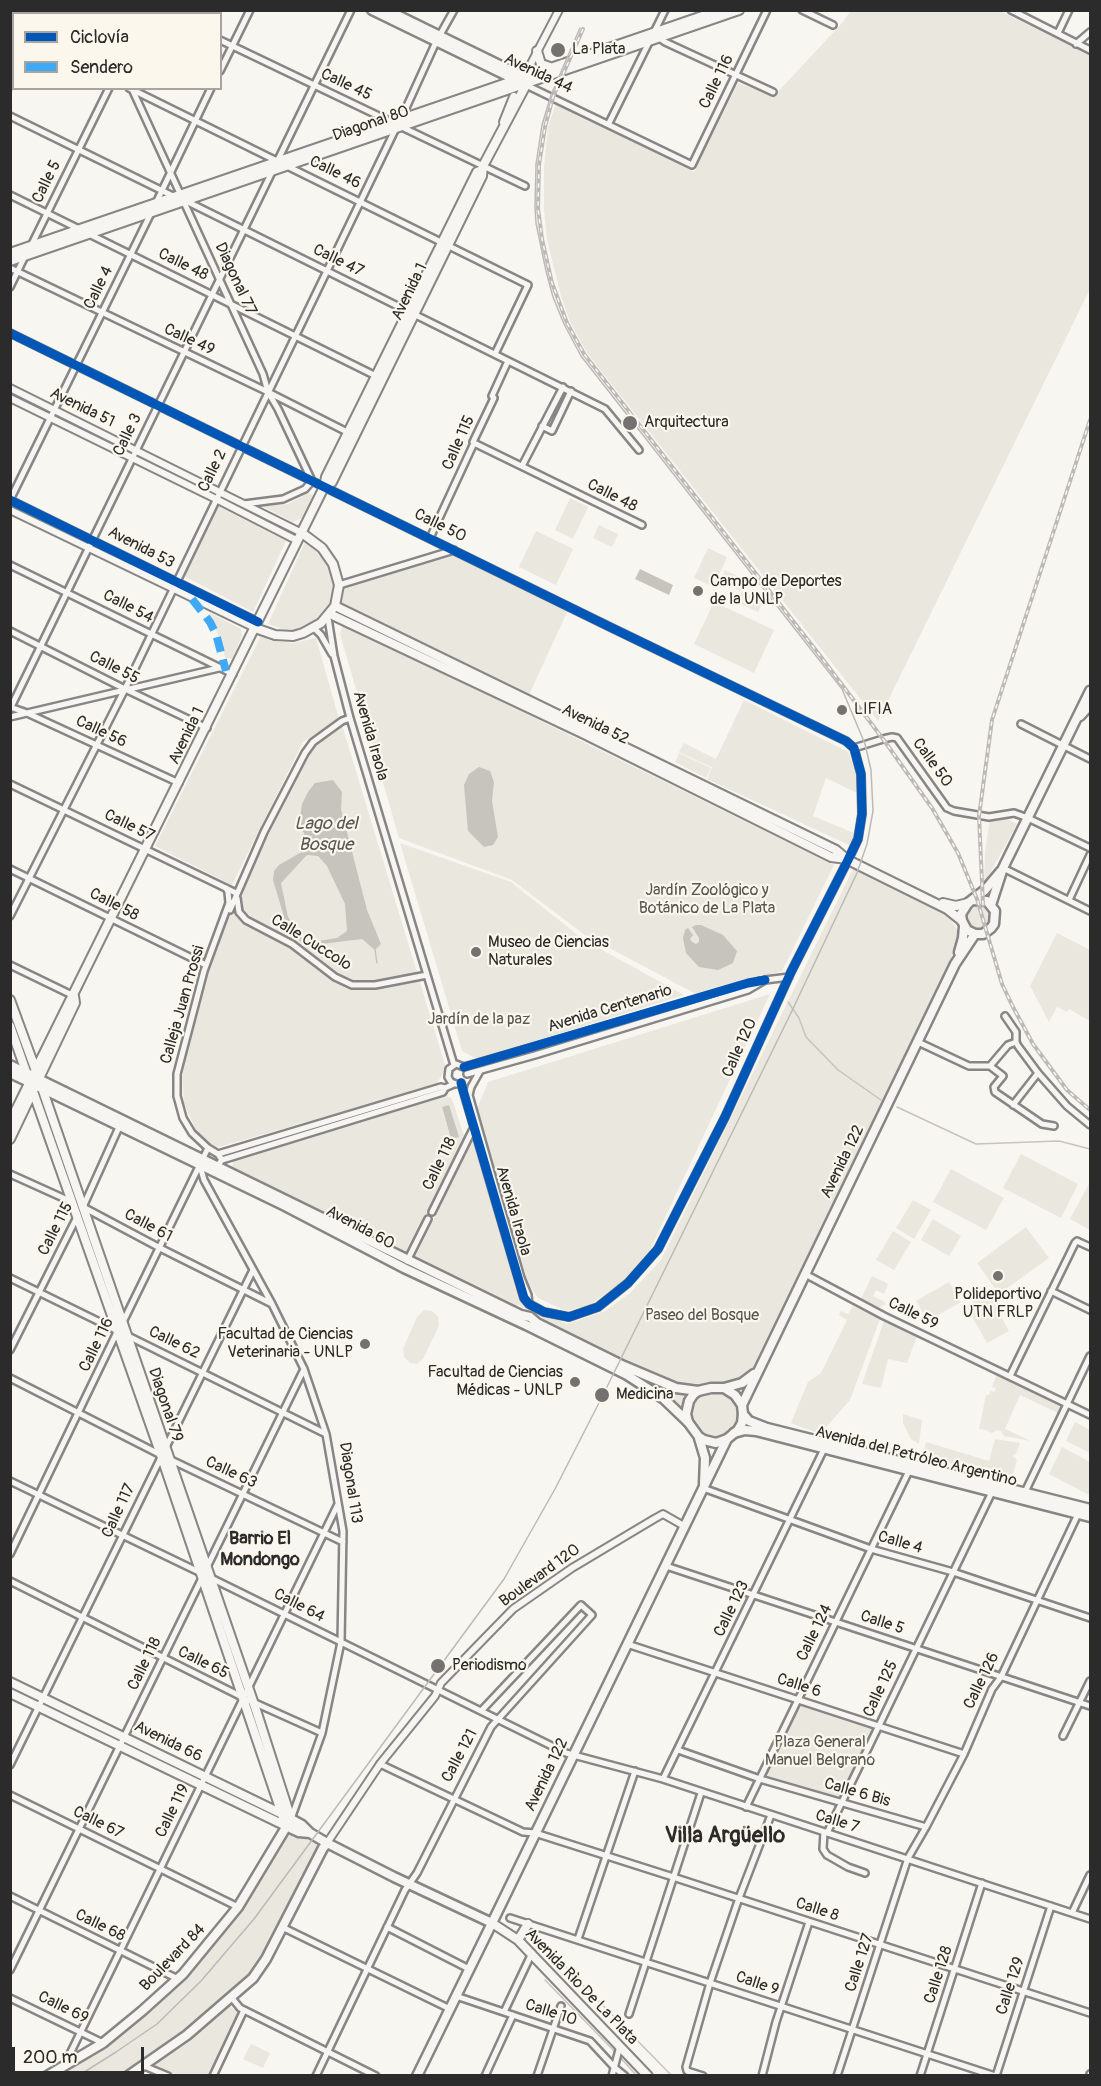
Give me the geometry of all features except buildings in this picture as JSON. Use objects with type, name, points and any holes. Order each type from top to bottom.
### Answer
[{"type":"main road","name":"Avenida 44","points":[[372,10],[439,40]]},
{"type":"main road","name":"Avenida 44","points":[[387,10],[439,40],[521,82]]},
{"type":"main road","name":"Diagonal 80","points":[[181,197],[274,171],[521,82],[650,41],[657,35],[720,10]]},
{"type":"main road","name":"Diagonal 80","points":[[521,82],[552,67],[739,10]]},
{"type":"main road","points":[[537,51],[541,64],[552,67]]},
{"type":"main road","name":"Avenida 1","points":[[351,434],[445,244],[482,176],[482,168],[503,126],[511,117],[521,82]]},
{"type":"main road","name":"Diagonal 80","points":[[10,261],[279,160],[398,125]]},
{"type":"main road","name":"Diagonal 80","points":[[10,253],[85,232]]},
{"type":"main road","name":"Avenida 1","points":[[10,1122],[75,1003],[74,996],[324,487],[332,482],[376,376],[411,313]]},
{"type":"main road","points":[[257,625],[275,636],[294,636],[314,628],[329,616],[335,606],[339,585],[330,559],[322,548],[302,533]]},
{"type":"main road","name":"Avenida 52","points":[[335,606],[836,850],[848,860],[953,912],[963,923]]},
{"type":"main road","name":"Avenida 52","points":[[329,616],[584,734],[831,857],[848,860]]},
{"type":"main road","points":[[991,905],[1004,868],[1090,690]]},
{"type":"main road","points":[[1076,721],[1090,705]]},
{"type":"main road","points":[[970,901],[982,899],[995,911],[994,924],[986,932],[975,934],[963,923],[961,914],[970,901],[985,891],[1004,868]]},
{"type":"main road","name":"Avenida 52","points":[[933,901],[956,906],[970,901]]},
{"type":"main road","name":"Avenida 122","points":[[743,1410],[757,1372],[955,964],[963,938],[963,923]]},
{"type":"main road","name":"Avenida 122","points":[[955,964],[975,934]]},
{"type":"main road","name":"Diagonal 79","points":[[10,1000],[77,1217],[160,1455],[253,1702],[289,1823]]},
{"type":"main road","name":"Diagonal 79","points":[[10,1026],[83,1207],[170,1459],[242,1698],[281,1814],[289,1823]]},
{"type":"main road","name":"Avenida 60","points":[[10,1065],[34,1081]]},
{"type":"main road","name":"Avenida 60","points":[[10,1073],[34,1081],[121,1123],[627,1376],[664,1399],[688,1422]]},
{"type":"main road","name":"Avenida 1","points":[[10,1139],[34,1081]]},
{"type":"main road","name":"Avenida 60","points":[[202,1163],[220,1163],[406,1264],[530,1317],[537,1323],[657,1382],[698,1391]]},
{"type":"main road","points":[[724,1388],[735,1395],[743,1410],[742,1423],[727,1439],[710,1443],[699,1437],[688,1422],[686,1407],[693,1395],[698,1391],[742,1383],[757,1372]]},
{"type":"main road","name":"Avenida del Petróleo Argentino","points":[[743,1410],[749,1421],[767,1428],[1090,1509]]},
{"type":"main road","name":"Avenida del Petróleo Argentino","points":[[735,1433],[750,1430],[1090,1517]]},
{"type":"main road","name":"Avenida 122","points":[[699,1437],[705,1458],[703,1488]]},
{"type":"main road","name":"Avenida 122","points":[[417,2076],[727,1439]]},
{"type":"main road","name":"Avenida 66","points":[[10,1682],[124,1737],[203,1781],[289,1823],[299,1832],[310,1833],[409,1885],[492,1923]]},
{"type":"main road","name":"Avenida 66","points":[[10,1693],[120,1745],[281,1814]]},
{"type":"main road","name":"Boulevard 84","points":[[47,2076],[103,2043],[178,1979],[238,1907],[289,1823]]},
{"type":"main road","points":[[128,2076],[187,2035],[253,1978],[260,1969],[322,1848],[327,1843]]},
{"type":"main road","name":"Avenida Rìo De La Plata","points":[[492,1923],[518,1940],[532,1953],[619,2049],[648,2076]]},
{"type":"main road","points":[[518,1940],[528,1924]]},
{"type":"street","points":[[222,67],[250,10]]},
{"type":"street","name":"Calle 3","points":[[11,708],[316,86],[351,10]]},
{"type":"street","name":"Calle 2","points":[[10,916],[125,689],[326,270],[454,10]]},
{"type":"street","points":[[665,10],[657,35],[665,42],[773,92]]},
{"type":"street","name":"Calle 116","points":[[692,165],[767,10]]},
{"type":"street","points":[[802,10],[833,24]]},
{"type":"street","points":[[1011,10],[1090,50]]},
{"type":"street","points":[[1058,33],[1069,10]]},
{"type":"street","name":"Avenida 1","points":[[521,82],[556,13]]},
{"type":"street","points":[[1076,44],[1090,32]]},
{"type":"street","name":"Calle 45","points":[[222,41],[482,168],[525,186]]},
{"type":"street","points":[[609,123],[650,41]]},
{"type":"street","name":"Avenida 44","points":[[521,82],[692,165]]},
{"type":"street","name":"Calle 5","points":[[10,287],[108,90]]},
{"type":"street","name":"Diagonal 77","points":[[131,90],[171,170],[181,197],[263,374],[268,392],[312,481]]},
{"type":"street","name":"Calle 46","points":[[133,90],[279,160],[528,285],[495,354]]},
{"type":"street","name":"Calle 4","points":[[10,500],[211,90]]},
{"type":"street","name":"Calle 47","points":[[10,116],[162,190],[181,197],[605,409],[639,450]]},
{"type":"street","name":"Calle 48","points":[[10,195],[376,376]]},
{"type":"street","name":"Calle 49","points":[[10,268],[351,434]]},
{"type":"street","name":"Calle 50","points":[[10,333],[846,741],[854,748],[883,739],[897,738],[947,808],[988,817],[1014,813],[1090,848]]},
{"type":"street","name":"Calle 115","points":[[430,538],[494,398],[492,396],[508,361]]},
{"type":"street","points":[[522,466],[563,387]]},
{"type":"street","name":"Avenida 51","points":[[10,388],[137,451],[298,542]]},
{"type":"street","points":[[542,426],[552,431],[571,392]]},
{"type":"street","name":"Avenida 51","points":[[10,398],[133,458],[244,504],[302,533]]},
{"type":"street","name":"Calle 48","points":[[474,443],[642,525]]},
{"type":"street","points":[[244,504],[283,499],[305,489],[312,481]]},
{"type":"street","name":"Avenida 53","points":[[10,500],[257,625]]},
{"type":"street","name":"Avenida 53","points":[[10,510],[172,589],[257,625]]},
{"type":"street","points":[[339,585],[454,550]]},
{"type":"street","name":"Calle 54","points":[[10,565],[233,674]]},
{"type":"street","name":"Avenida Iraola","points":[[329,616],[334,656],[350,718],[454,1065]]},
{"type":"street","name":"Avenida Iraola","points":[[314,628],[334,656]]},
{"type":"street","name":"Calle 55","points":[[10,631],[207,728]]},
{"type":"street","points":[[10,717],[220,668]]},
{"type":"street","name":"Calle 56","points":[[11,708],[27,713],[179,783]]},
{"type":"street","name":"Calleja Juan Prossi","points":[[226,914],[231,909],[264,832],[305,753],[313,742],[350,718]]},
{"type":"street","points":[[1021,724],[1090,759]]},
{"type":"street","name":"Calle 120","points":[[529,1304],[544,1312],[569,1317],[598,1307],[614,1296],[640,1271],[658,1249],[725,1117],[790,975],[858,839],[862,814],[861,774],[854,748]]},
{"type":"street","name":"Calle 57","points":[[10,784],[236,893]]},
{"type":"street","points":[[1069,900],[1090,855]]},
{"type":"street","points":[[1004,868],[1090,911]]},
{"type":"street","name":"Calle 58","points":[[10,869],[206,964]]},
{"type":"street","name":"Calleja Juan Prossi","points":[[220,1163],[218,1154],[192,1133],[183,1118],[177,1096],[177,1074],[206,964],[226,914],[230,897],[226,888]]},
{"type":"street","name":"Calle Cuccolo","points":[[236,893],[239,912],[246,920],[292,944],[335,977],[352,985],[375,985],[427,975]]},
{"type":"street","points":[[10,964],[74,996]]},
{"type":"street","points":[[218,1154],[461,1083],[467,1074],[748,990],[765,980],[790,975]]},
{"type":"street","name":"Avenida Centenario","points":[[464,1067],[748,983],[765,980]]},
{"type":"street","points":[[1005,1016],[1016,1032],[1016,1042],[1038,1073],[1067,1106],[1090,1125]]},
{"type":"street","points":[[918,1042],[969,1066],[990,1066],[1003,1076],[993,1090],[1042,1124],[1054,1126]]},
{"type":"street","points":[[990,1066],[1008,1045],[1016,1042]]},
{"type":"street","points":[[454,1084],[449,1080],[447,1074],[454,1065],[459,1064],[464,1067],[467,1074]]},
{"type":"street","points":[[480,1071],[469,1095],[529,1304]]},
{"type":"street","points":[[1013,1105],[1038,1073]]},
{"type":"street","name":"Avenida Iraola","points":[[461,1083],[519,1284],[529,1304]]},
{"type":"street","points":[[220,1163],[442,1092],[444,1088]]},
{"type":"street","name":"Calle 115","points":[[10,1350],[83,1207],[121,1123]]},
{"type":"street","name":"Calle 118","points":[[432,1212],[473,1129]]},
{"type":"street","name":"Calle 116","points":[[10,1554],[208,1148]]},
{"type":"street","name":"Diagonal 113","points":[[202,1163],[204,1179],[272,1304],[304,1369],[326,1434],[344,1542],[340,1642],[322,1733],[289,1823]]},
{"type":"street","name":"Calle 61","points":[[10,1174],[83,1207],[272,1304]]},
{"type":"street","points":[[406,1264],[428,1219]]},
{"type":"street","points":[[1090,1247],[1077,1241],[1010,1376],[1090,1415]]},
{"type":"street","name":"Calle 117","points":[[10,1765],[160,1455],[253,1270]]},
{"type":"street","name":"Calle 59","points":[[805,1275],[884,1316],[1010,1376]]},
{"type":"street","name":"Calle 62","points":[[10,1278],[326,1434]]},
{"type":"street","points":[[1051,1291],[1090,1310]]},
{"type":"street","points":[[1025,1492],[1090,1356]]},
{"type":"street","name":"Calle 118","points":[[10,1970],[304,1369]]},
{"type":"street","name":"Calle 63","points":[[10,1378],[160,1455],[344,1542]]},
{"type":"street","name":"Calle 123","points":[[663,1779],[824,1449]]},
{"type":"street","name":"Calle 124","points":[[746,1808],[909,1471]]},
{"type":"street","name":"Calle 64","points":[[10,1481],[574,1755]]},
{"type":"street","name":"Calle 4","points":[[703,1488],[871,1549],[953,1572],[1090,1618]]},
{"type":"street","name":"Calle 125","points":[[825,1832],[842,1803],[992,1492]]},
{"type":"street","name":"Calle 119","points":[[64,2066],[338,1504]]},
{"type":"street","name":"Boulevard 120","points":[[327,1843],[380,1764],[435,1696],[441,1683],[513,1609],[572,1568],[663,1514],[684,1526]]},
{"type":"street","name":"Calle 126","points":[[908,1858],[964,1754],[992,1689],[1001,1677],[1035,1600],[1078,1514]]},
{"type":"street","name":"Calle 5","points":[[666,1566],[1090,1706]]},
{"type":"street","name":"Calle 65","points":[[10,1581],[242,1698],[322,1733]]},
{"type":"street","name":"Calle 121","points":[[316,2076],[387,1927],[491,1727],[592,1614],[581,1605],[482,1710]]},
{"type":"street","name":"Calle 6","points":[[627,1644],[964,1754]]},
{"type":"street","points":[[1063,1736],[1090,1681]]},
{"type":"street","name":"Calle 6 Bis","points":[[678,1750],[760,1779],[926,1827]]},
{"type":"street","name":"Calle 7","points":[[574,1755],[663,1779],[1090,1919]]},
{"type":"street","points":[[380,1764],[523,1832],[535,1833]]},
{"type":"street","points":[[578,1939],[635,1771]]},
{"type":"street","points":[[629,2014],[701,1793]]},
{"type":"street","name":"Calle 67","points":[[10,1795],[238,1907]]},
{"type":"street","points":[[703,2076],[687,2071],[686,2067],[710,1983],[771,1815]]},
{"type":"street","points":[[825,1832],[823,1849],[827,1856],[865,1874]]},
{"type":"street","name":"Calle 8","points":[[535,1833],[1090,2013]]},
{"type":"street","name":"Calle 127","points":[[837,2076],[908,1858]]},
{"type":"street","points":[[1072,1913],[1090,1875]]},
{"type":"street","name":"Calle 128","points":[[920,2076],[982,1883]]},
{"type":"street","name":"Calle 68","points":[[10,1896],[178,1979]]},
{"type":"street","name":"Calle 129","points":[[996,2076],[1051,1906]]},
{"type":"street","name":"Calle 9","points":[[510,1918],[996,2076]]},
{"type":"street","points":[[762,2076],[781,2006],[810,1922]]},
{"type":"street","points":[[282,1927],[450,2009]]},
{"type":"street","points":[[387,1927],[469,1969]]},
{"type":"street","points":[[504,2012],[532,1953]]},
{"type":"street","name":"Calle 10","points":[[456,1996],[590,2041],[625,2076]]},
{"type":"street","name":"Calle 69","points":[[10,1998],[103,2043]]},
{"type":"street","points":[[232,1998],[244,2010],[376,2076]]},
{"type":"street","points":[[537,2076],[561,2006]]},
{"type":"street","points":[[213,2076],[244,2010]]},
{"type":"street","points":[[485,2076],[513,2015]]},
{"type":"street","points":[[612,2076],[619,2049]]},
{"type":"street","points":[[144,2066],[166,2075]]},
{"type":"green space","points":[[851,10],[1000,11],[1090,55],[1090,289],[878,721],[587,353],[570,322],[561,296],[547,240],[544,209],[544,167],[548,127],[556,103],[694,172],[738,83],[774,96],[843,22]]},
{"type":"green space","points":[[308,493],[314,496],[302,518],[293,522],[262,506],[288,504]]},
{"type":"green space","points":[[570,498],[588,507],[573,539],[555,530]]},
{"type":"green space","points":[[215,505],[286,541],[253,612],[182,575]]},
{"type":"green space","points":[[599,525],[618,534],[612,547],[593,538]]},
{"type":"green space","points":[[536,531],[573,549],[556,585],[519,567]]},
{"type":"green space","points":[[305,542],[313,547],[329,567],[334,587],[329,606],[317,622],[296,631],[282,629],[268,624]]},
{"type":"green space","points":[[708,548],[727,557],[714,587],[694,578]]},
{"type":"green space","points":[[454,552],[568,610],[528,697],[341,607],[342,587]]},
{"type":"green space","points":[[725,570],[746,580],[741,591],[720,581]]},
{"type":"green space","points":[[742,591],[763,601],[758,612],[737,602]]},
{"type":"green space","points":[[714,602],[774,630],[754,673],[694,644]]},
{"type":"green space","points":[[210,613],[241,629],[242,636],[232,659],[225,657],[220,638],[209,616]]},
{"type":"green space","name":"Jardín Zoológico y Botánico de La Plata","points":[[343,624],[834,865],[782,971],[696,994],[585,935],[512,880],[399,838],[340,634]]},
{"type":"green space","points":[[261,636],[271,641],[293,643],[316,638],[339,719],[303,742],[232,885],[155,846]]},
{"type":"green space","points":[[744,700],[848,752],[856,772],[857,793],[826,778],[813,816],[854,833],[851,846],[707,779],[713,765],[711,767],[679,752],[684,743],[716,759]]},
{"type":"green space","points":[[342,725],[446,1068],[436,1085],[215,1148],[200,1138],[184,1104],[182,1076],[187,1044],[209,966],[227,919],[314,743]]},
{"type":"green space","points":[[679,753],[711,768],[706,778],[675,762]]},
{"type":"green space","points":[[990,817],[1004,817],[1017,824],[984,884],[985,852]]},
{"type":"green space","name":"Jardín de la paz","points":[[400,843],[511,882],[584,940],[684,995],[477,1059],[462,1051]]},
{"type":"green space","name":"Paseo del Bosque","points":[[853,869],[948,915],[958,931],[956,948],[752,1369],[740,1382],[689,1387],[674,1384],[544,1323],[542,1317],[519,1305],[514,1307],[415,1257],[473,1140],[516,1289],[527,1305],[567,1324],[605,1311],[630,1293],[661,1260]]},
{"type":"green space","points":[[974,903],[984,904],[992,912],[992,922],[979,932],[969,929],[963,914]]},
{"type":"green space","points":[[1057,933],[1090,950],[1090,1021],[1069,1009],[1067,1012],[1057,1007],[1049,1022],[1030,986]]},
{"type":"green space","name":"Paseo del Bosque","points":[[770,994],[649,1252],[623,1281],[590,1305],[566,1311],[538,1298],[528,1283],[477,1109],[488,1082]]},
{"type":"green space","points":[[446,1096],[453,1102],[465,1139],[408,1254],[232,1167],[234,1159]],"holes":[[[449,1105],[458,1137],[451,1139],[442,1108]]]},
{"type":"green space","points":[[1021,1154],[1078,1184],[1061,1218],[1003,1188]]},
{"type":"green space","points":[[951,1169],[1004,1198],[986,1230],[933,1202]]},
{"type":"green space","points":[[1090,1182],[1090,1230],[1070,1219]]},
{"type":"green space","points":[[913,1200],[931,1210],[914,1239],[896,1228]]},
{"type":"green space","points":[[933,1219],[961,1236],[949,1256],[921,1240]]},
{"type":"green space","points":[[1026,1227],[1049,1258],[999,1294],[977,1263]]},
{"type":"green space","points":[[893,1231],[911,1242],[894,1270],[876,1260]]},
{"type":"green space","points":[[872,1276],[888,1284],[884,1294],[876,1290],[873,1296],[885,1302],[885,1305],[879,1307],[861,1299]]},
{"type":"green space","points":[[949,1282],[961,1302],[928,1321],[916,1301]]},
{"type":"green space","points":[[988,1293],[1009,1331],[987,1343],[966,1306]]},
{"type":"green space","points":[[853,1306],[880,1319],[850,1400],[820,1434],[791,1423],[808,1382],[821,1373],[846,1322],[846,1319],[839,1315],[841,1311],[848,1314]]},
{"type":"green space","points":[[424,1310],[432,1311],[438,1317],[439,1326],[423,1359],[417,1364],[410,1363],[404,1357],[403,1349],[417,1317]]},
{"type":"green space","points":[[884,1321],[917,1336],[907,1363],[888,1359],[881,1388],[862,1384]]},
{"type":"green space","points":[[619,1369],[690,1393],[684,1401],[682,1412],[654,1387]]},
{"type":"green space","points":[[1000,1375],[1060,1406],[1058,1413],[1020,1395],[1005,1429],[1031,1441],[1004,1436],[1001,1431],[997,1430],[992,1433],[979,1429],[986,1395],[989,1395],[991,1391],[994,1392],[996,1388],[992,1387],[996,1376]]},
{"type":"green space","points":[[723,1393],[737,1402],[741,1418],[733,1432],[718,1440],[709,1439],[691,1417],[693,1401],[701,1396]]},
{"type":"green space","points":[[903,1414],[922,1420],[919,1444],[911,1439],[903,1423]]},
{"type":"green space","points":[[1075,1422],[1090,1430],[1090,1453],[1066,1441]]},
{"type":"green space","points":[[995,1439],[1020,1443],[1017,1452],[1012,1456],[1017,1460],[1011,1482],[923,1455],[926,1442],[989,1461]]},
{"type":"green space","points":[[1062,1447],[1090,1462],[1089,1495],[1049,1474]]},
{"type":"green space","name":"Plaza General Manuel Belgrano","points":[[800,1704],[873,1728],[841,1799],[764,1777]]},
{"type":"green space","points":[[288,1831],[310,1837],[321,1843],[263,1957],[250,1977],[184,2032],[121,2075],[56,2076],[185,1977],[239,1912]]},
{"type":"green space","points":[[228,2004],[240,2014],[208,2075],[177,2075],[152,2064]]},
{"type":"green space","points":[[251,2044],[270,2053],[263,2068],[243,2059]]},
{"type":"water","points":[[640,569],[673,585],[669,595],[635,579]]},
{"type":"water","points":[[479,767],[490,771],[494,782],[492,801],[498,837],[493,845],[484,847],[468,831],[464,785],[469,774]]},
{"type":"water","name":"Lago del Bosque","points":[[333,780],[342,792],[341,809],[367,910],[381,944],[375,950],[362,939],[305,946],[287,927],[273,880],[274,871],[279,865],[305,850],[304,833],[299,826],[302,804],[315,783]],"holes":[[[307,855],[318,856],[327,866],[345,904],[347,931],[337,938],[306,941],[288,917],[281,883]]]},
{"type":"water","points":[[696,925],[723,935],[737,951],[733,963],[718,970],[699,967],[686,953],[683,938],[688,928],[693,935],[690,939],[692,942],[696,944],[699,942],[692,927]]},
{"type":"water","points":[[449,1105],[459,1137],[451,1139],[442,1107]]},
{"type":"waterway","points":[[375,950],[377,963]]},
{"type":"waterway","points":[[788,1002],[799,1018],[806,1037],[838,1070],[881,1100]]},
{"type":"waterway","points":[[897,1107],[976,1144],[1059,1141],[1090,1149]]},
{"type":"waterway","points":[[532,1933],[672,2076]]},
{"type":"waterway","points":[[545,1980],[616,2053]]},
{"type":"waterway","points":[[619,2056],[637,2076]]},
{"type":"tram line","points":[[78,2076],[157,2024],[201,1981],[254,1919],[504,1579],[555,1489],[603,1395],[790,1015],[857,873],[867,844],[873,811],[871,770],[865,744],[842,689],[581,356],[553,297],[536,223],[536,164],[542,125],[551,95],[580,28]]},
{"type":"railway","points":[[583,29],[553,97],[539,165],[538,208],[542,239],[552,283],[567,323],[584,354],[818,653],[932,808],[958,853],[977,899],[1002,984],[1013,1007],[1033,1044],[1067,1090],[1090,1110]]},
{"type":"railway","points":[[983,905],[979,816],[992,720],[1090,420]]},
{"type":"marked path","points":[[192,599],[210,622],[216,634],[226,671]]},
{"type":"cycle path","points":[[10,333],[846,741],[854,748],[861,774],[862,814],[858,839],[791,972],[725,1117],[658,1249],[628,1283],[598,1307],[569,1317],[544,1312],[529,1304],[524,1298],[461,1083]]},
{"type":"cycle path","points":[[10,500],[258,622]]},
{"type":"cycle path","points":[[464,1067],[748,983],[765,980]]},
{"type":"place","name":"La Plata","points":[[558,50]]},
{"type":"place","name":"Arquitectura","points":[[630,423]]},
{"type":"place","name":"Campo de Deportes de la UNLP","points":[[698,591]]},
{"type":"place","name":"LIFIA","points":[[842,710]]},
{"type":"place","name":"Museo de Ciencias Naturales","points":[[476,952]]},
{"type":"place","name":"Polideportivo UTN FRLP","points":[[998,1276]]},
{"type":"place","name":"Facultad de Ciencias Veterinaria - UNLP","points":[[365,1344]]},
{"type":"place","name":"Facultad de Ciencias Médicas - UNLP","points":[[575,1382]]},
{"type":"place","name":"Medicina","points":[[602,1395]]},
{"type":"place","name":"Periodismo","points":[[438,1666]]},
{"type":"district","name":"Barrio El Mondongo","points":[[260,1549]]},
{"type":"district","name":"Villa Argüello","points":[[725,1836]]}]
